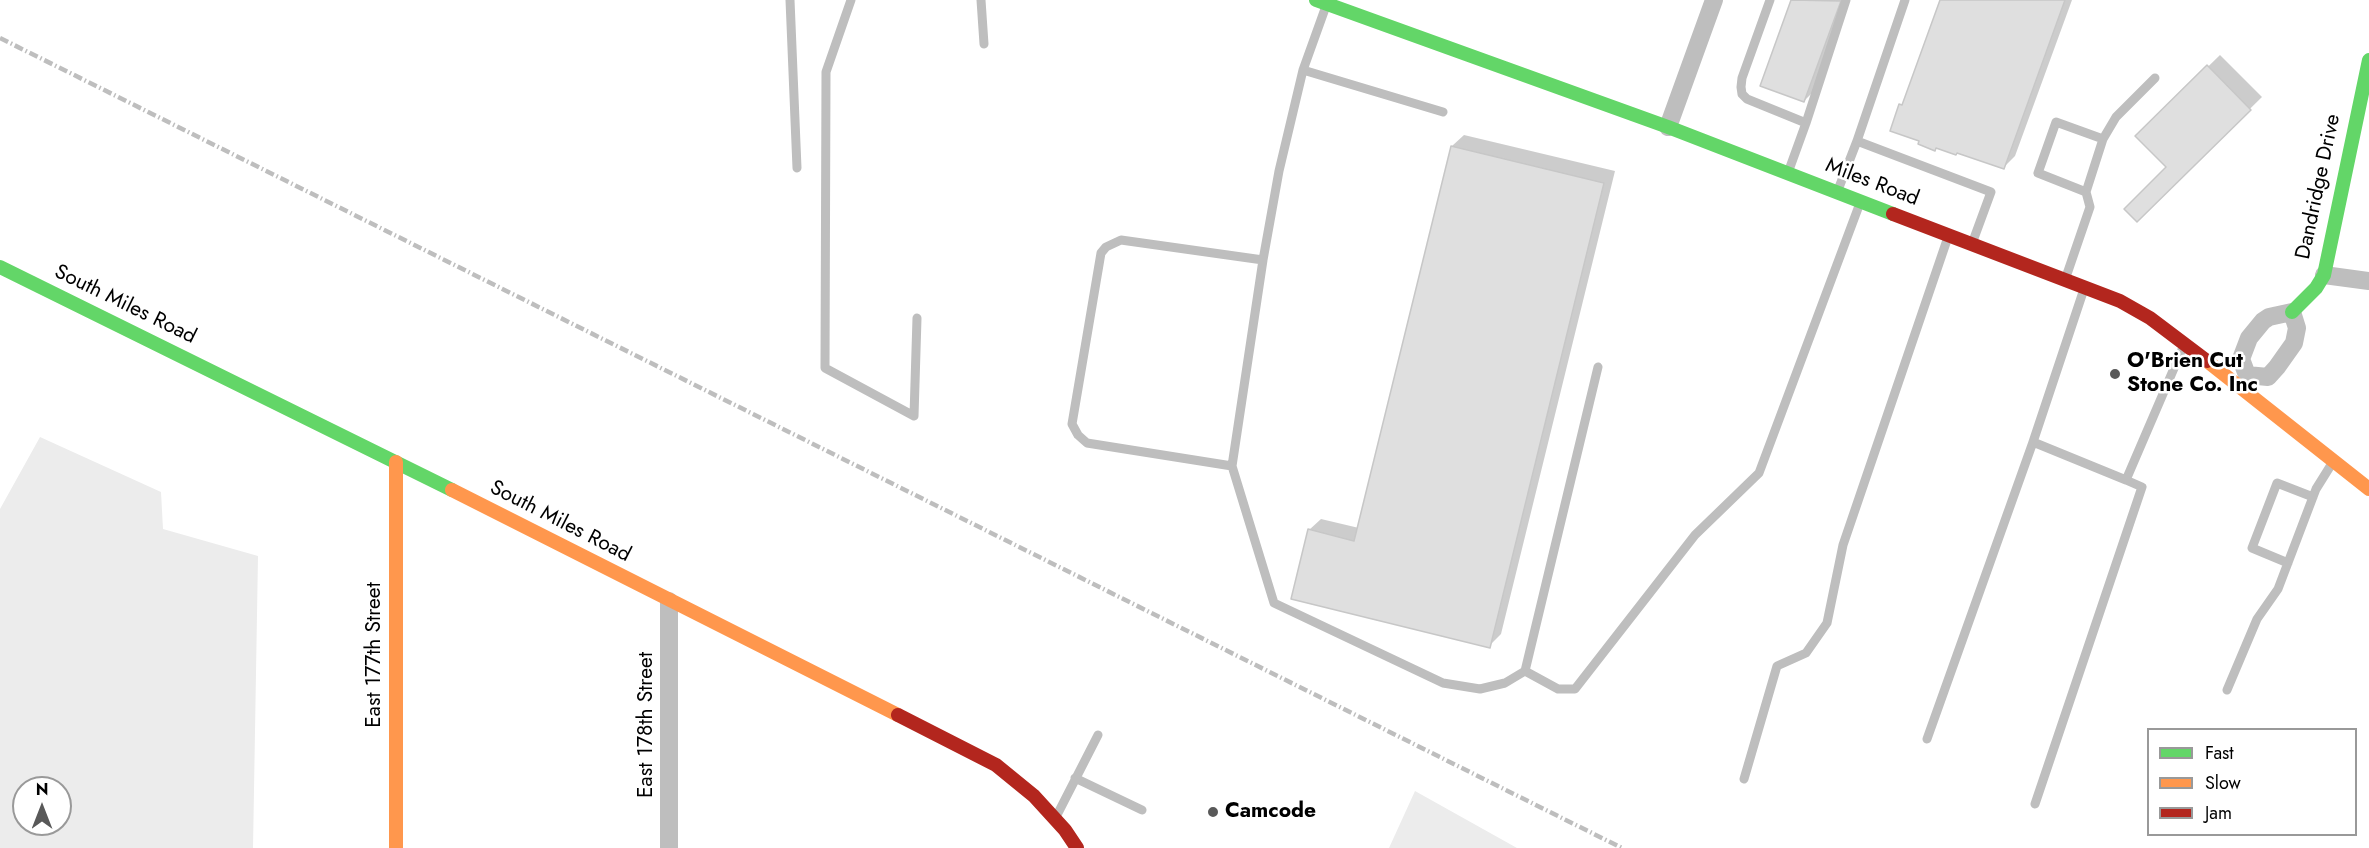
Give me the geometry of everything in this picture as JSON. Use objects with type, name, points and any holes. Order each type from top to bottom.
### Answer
[{"type":"street","points":[[1668,127],[1713,0]]},
{"type":"street","name":"Miles Road","points":[[1321,2],[1668,127],[2065,279],[2133,308],[2244,381],[2369,489]]},
{"type":"street","name":"Dandridge Drive","points":[[2244,381],[2241,359],[2249,338],[2269,317],[2292,312],[2316,288],[2324,275],[2369,60]]},
{"type":"street","name":"South Miles Road","points":[[0,267],[396,462],[996,765],[1034,796],[1077,848]]},
{"type":"street","points":[[2324,275],[2369,280]]},
{"type":"street","points":[[2244,381],[2268,377],[2291,348],[2296,328],[2292,312]]},
{"type":"street","name":"East 177th Street","points":[[396,462],[396,848]]},
{"type":"street","name":"East 178th Street","points":[[669,601],[669,848]]},
{"type":"lane","points":[[790,0],[797,168]]},
{"type":"lane","points":[[851,0],[826,72],[825,368],[914,416],[917,318]]},
{"type":"lane","points":[[981,0],[984,44]]},
{"type":"lane","points":[[1770,0],[1742,78],[1742,94],[1746,99],[1806,123]]},
{"type":"lane","points":[[1788,173],[1846,0]]},
{"type":"lane","points":[[1837,192],[1857,141],[1905,0]]},
{"type":"lane","points":[[1321,2],[1279,171],[1232,466],[1274,603],[1443,683],[1480,689],[1505,683],[1525,671],[1598,367]]},
{"type":"lane","points":[[1303,70],[1443,112]]},
{"type":"lane","points":[[2065,279],[2090,207],[2086,192],[2103,139],[2116,117],[2155,78]]},
{"type":"lane","points":[[2086,192],[2038,173],[2056,122],[2103,139]]},
{"type":"lane","points":[[1857,141],[1990,192],[1972,244]]},
{"type":"lane","points":[[1525,671],[1558,689],[1575,689],[1695,535],[1759,473],[1860,201]]},
{"type":"lane","points":[[1744,779],[1777,666],[1806,653],[1827,623],[1843,545],[1949,235]]},
{"type":"lane","points":[[1232,466],[1087,442],[1078,435],[1072,424],[1101,253],[1106,247],[1121,240],[1263,260]]},
{"type":"lane","points":[[1927,739],[2033,442],[2085,287]]},
{"type":"lane","points":[[2126,480],[2185,343]]},
{"type":"lane","points":[[2033,442],[2142,487],[2034,804]]},
{"type":"lane","points":[[2227,690],[2258,619],[2278,589],[2313,497],[2334,460]]},
{"type":"lane","points":[[2288,563],[2252,548],[2277,483],[2313,497]]},
{"type":"lane","points":[[1055,819],[1098,735]]},
{"type":"lane","points":[[1075,778],[1142,810]]},
{"type":"shaded area","points":[[40,437],[161,492],[163,529],[258,556],[253,848],[0,848],[0,509]]},
{"type":"shaded area","points":[[1415,791],[1517,848],[1389,848]]},
{"type":"building","points":[[1791,0],[1841,1],[1804,102],[1760,86]]},
{"type":"building","points":[[1940,0],[2065,0],[2004,169],[1957,153],[1956,155],[1936,148],[1935,151],[1918,144],[1919,141],[1890,131],[1899,104],[1902,105]]},
{"type":"building","points":[[2207,65],[2251,110],[2137,222],[2124,209],[2166,167],[2135,136]]},
{"type":"building","points":[[1451,146],[1604,183],[1490,648],[1291,599],[1308,529],[1354,541]]},
{"type":"railway","points":[[0,38],[1622,848]]},
{"type":"traffic: fast","points":[[1316,0],[1668,127],[1893,214]]},
{"type":"traffic: fast","points":[[2292,312],[2316,288],[2324,275],[2369,60]]},
{"type":"traffic: fast","points":[[0,267],[452,490]]},
{"type":"traffic: slow","points":[[2207,361],[2369,489]]},
{"type":"traffic: slow","points":[[396,462],[396,848]]},
{"type":"traffic: slow","points":[[452,490],[898,715]]},
{"type":"traffic: jam","points":[[1893,214],[2120,301],[2150,318],[2207,361]]},
{"type":"traffic: jam","points":[[898,715],[996,765],[1034,796],[1065,830],[1077,848]]},
{"type":"place","name":"O'Brien Cut Stone Co. Inc","points":[[2115,374]]},
{"type":"place","name":"Camcode","points":[[1213,812]]}]
